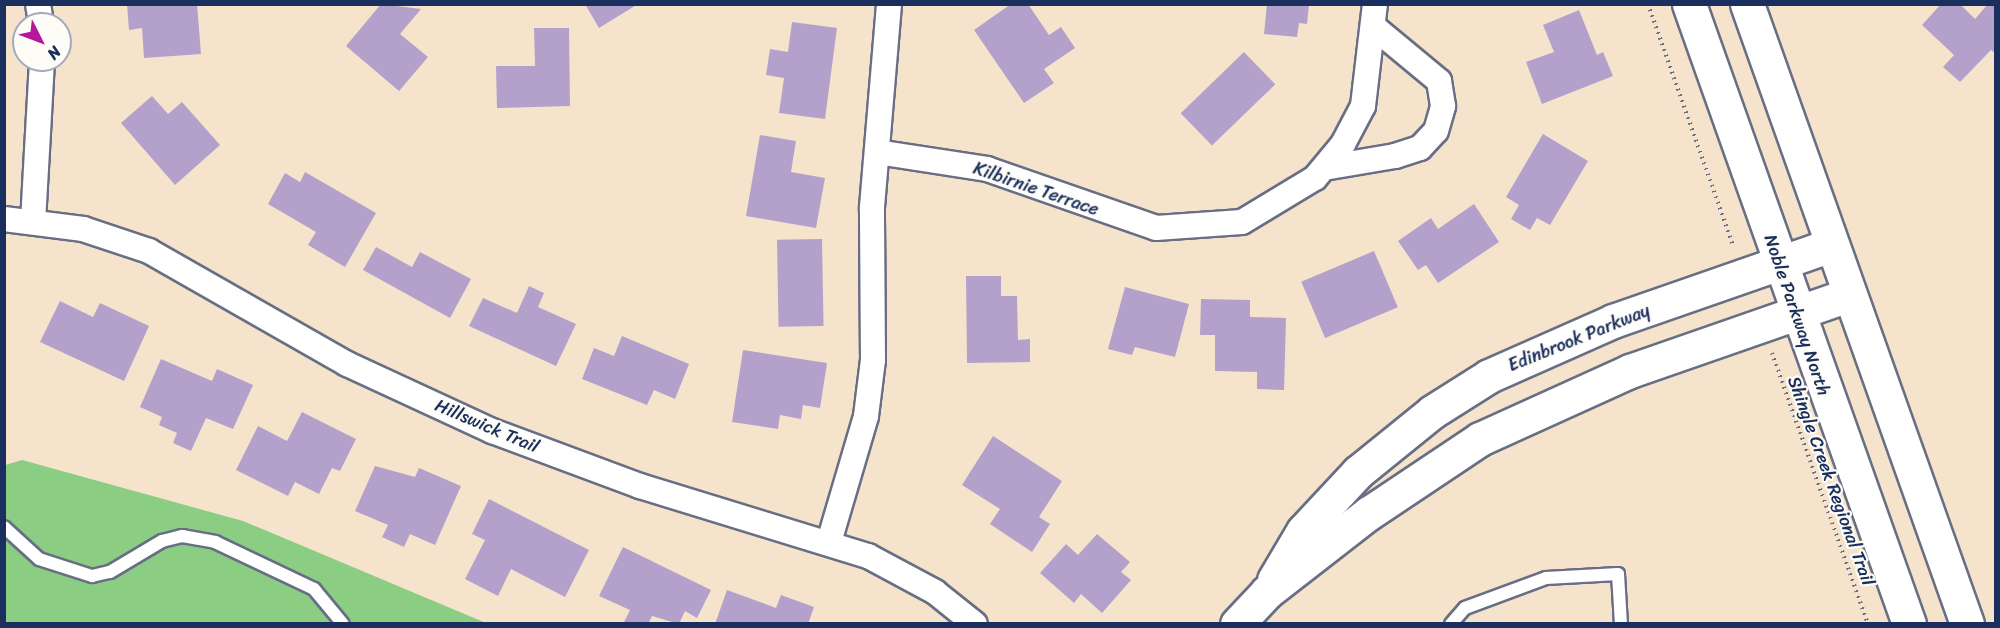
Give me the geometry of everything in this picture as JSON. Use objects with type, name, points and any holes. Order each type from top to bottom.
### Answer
[{"type":"street","points":[[829,542],[866,416],[873,360],[877,152],[889,4]]},
{"type":"street","name":"Noble Parkway North","points":[[1689,4],[1796,314],[1909,624]]},
{"type":"street","points":[[1747,4],[1848,295],[1967,624]]},
{"type":"street","points":[[1324,168],[1395,156],[1420,148],[1436,131],[1443,106],[1439,81],[1375,16]]},
{"type":"street","name":"Kilbirnie Terrace","points":[[877,152],[987,169],[1156,228],[1242,222],[1281,202],[1324,168],[1363,106],[1375,16]]},
{"type":"street","points":[[33,222],[41,72]]},
{"type":"street","name":"Hillswick Trail","points":[[4,219],[83,229],[149,251],[347,364],[492,431],[640,486],[829,542],[935,592],[975,624]]},
{"type":"street","name":"Edinbrook Parkway","points":[[1267,592],[1303,531],[1358,472],[1432,412],[1546,348],[1831,245]]},
{"type":"street","name":"Edinbrook Parkway","points":[[1237,624],[1267,592],[1419,477],[1480,439],[1630,371],[1848,295]]},
{"type":"lane","points":[[4,527],[39,560],[92,576],[110,572],[162,541],[182,536],[215,542],[314,590],[343,624]]},
{"type":"lane","points":[[1450,624],[1465,608],[1546,578],[1618,574],[1621,624]]},
{"type":"path","points":[[1648,4],[1737,255]]},
{"type":"path","name":"Shingle Creek Regional Trail","points":[[1770,347],[1868,624]]},
{"type":"green space","points":[[22,460],[243,521],[486,623],[5,624],[5,465]]},
{"type":"building","points":[[127,4],[197,4],[201,54],[144,58],[142,28],[129,30]]},
{"type":"building","points":[[381,4],[421,9],[400,34],[428,57],[399,91],[346,46]]},
{"type":"building","points":[[585,4],[638,4],[599,28]]},
{"type":"building","points":[[1011,4],[1028,4],[1049,35],[1061,27],[1075,48],[1044,69],[1054,83],[1024,103],[974,30]]},
{"type":"building","points":[[1267,4],[1309,4],[1307,24],[1299,23],[1297,37],[1264,34]]},
{"type":"building","points":[[1941,4],[1960,4],[1975,19],[1988,4],[1996,5],[1996,54],[1991,50],[1960,82],[1943,67],[1954,55],[1922,25]]},
{"type":"building","points":[[1579,10],[1597,55],[1603,52],[1613,76],[1542,104],[1526,62],[1554,52],[1543,25]]},
{"type":"building","points":[[792,22],[837,28],[825,119],[779,113],[784,78],[766,75],[770,49],[788,52]]},
{"type":"building","points":[[534,28],[569,28],[570,106],[497,108],[496,66],[535,66]]},
{"type":"building","points":[[1244,52],[1275,84],[1212,146],[1181,113]]},
{"type":"building","points":[[152,96],[168,114],[182,102],[220,145],[175,185],[121,123]]},
{"type":"building","points":[[1543,134],[1588,161],[1550,225],[1537,218],[1530,230],[1511,219],[1519,205],[1506,197]]},
{"type":"building","points":[[760,135],[796,141],[791,172],[825,178],[816,228],[746,216]]},
{"type":"building","points":[[305,172],[376,213],[345,267],[308,245],[316,232],[268,204],[285,173],[300,182]]},
{"type":"building","points":[[1474,204],[1499,242],[1438,283],[1426,265],[1418,270],[1398,241],[1431,218],[1438,229]]},
{"type":"building","points":[[822,239],[824,326],[779,327],[777,240]]},
{"type":"building","points":[[376,247],[412,267],[420,252],[471,279],[450,318],[363,270]]},
{"type":"building","points":[[1374,251],[1398,307],[1325,338],[1301,282]]},
{"type":"building","points":[[966,276],[1001,276],[1001,296],[1017,296],[1018,340],[1030,339],[1030,362],[967,363]]},
{"type":"building","points":[[529,286],[544,293],[538,307],[576,324],[556,366],[469,326],[483,298],[517,313]]},
{"type":"building","points":[[1125,287],[1189,304],[1175,357],[1135,347],[1132,355],[1108,349]]},
{"type":"building","points":[[1201,299],[1250,300],[1250,317],[1286,318],[1284,390],[1257,389],[1257,372],[1215,371],[1215,335],[1200,335]]},
{"type":"building","points":[[60,301],[93,317],[100,303],[149,326],[124,381],[40,342]]},
{"type":"building","points":[[622,336],[689,364],[675,399],[654,390],[647,405],[582,379],[594,348],[614,356]]},
{"type":"building","points":[[743,350],[827,363],[820,408],[803,405],[801,419],[780,415],[778,429],[732,422]]},
{"type":"building","points":[[161,359],[212,381],[217,369],[253,385],[233,429],[206,418],[191,451],[173,443],[177,433],[159,425],[162,417],[140,407]]},
{"type":"building","points":[[302,412],[356,439],[340,471],[332,468],[319,494],[295,482],[288,496],[236,470],[258,426],[287,441]]},
{"type":"building","points":[[993,436],[1062,481],[1039,517],[1050,524],[1032,552],[990,524],[1000,509],[962,485]]},
{"type":"building","points":[[375,466],[415,477],[419,468],[461,486],[435,545],[410,534],[404,547],[382,537],[388,525],[355,511]]},
{"type":"building","points":[[489,499],[589,550],[565,597],[511,569],[498,596],[465,579],[485,540],[472,534]]},
{"type":"building","points":[[1097,534],[1130,562],[1121,572],[1131,580],[1102,613],[1081,594],[1074,603],[1040,573],[1066,544],[1078,555]]},
{"type":"building","points":[[623,547],[711,590],[697,618],[685,611],[679,624],[652,616],[648,624],[623,624],[630,610],[599,596]]},
{"type":"building","points":[[727,590],[776,608],[781,595],[814,607],[808,624],[715,624]]}]
